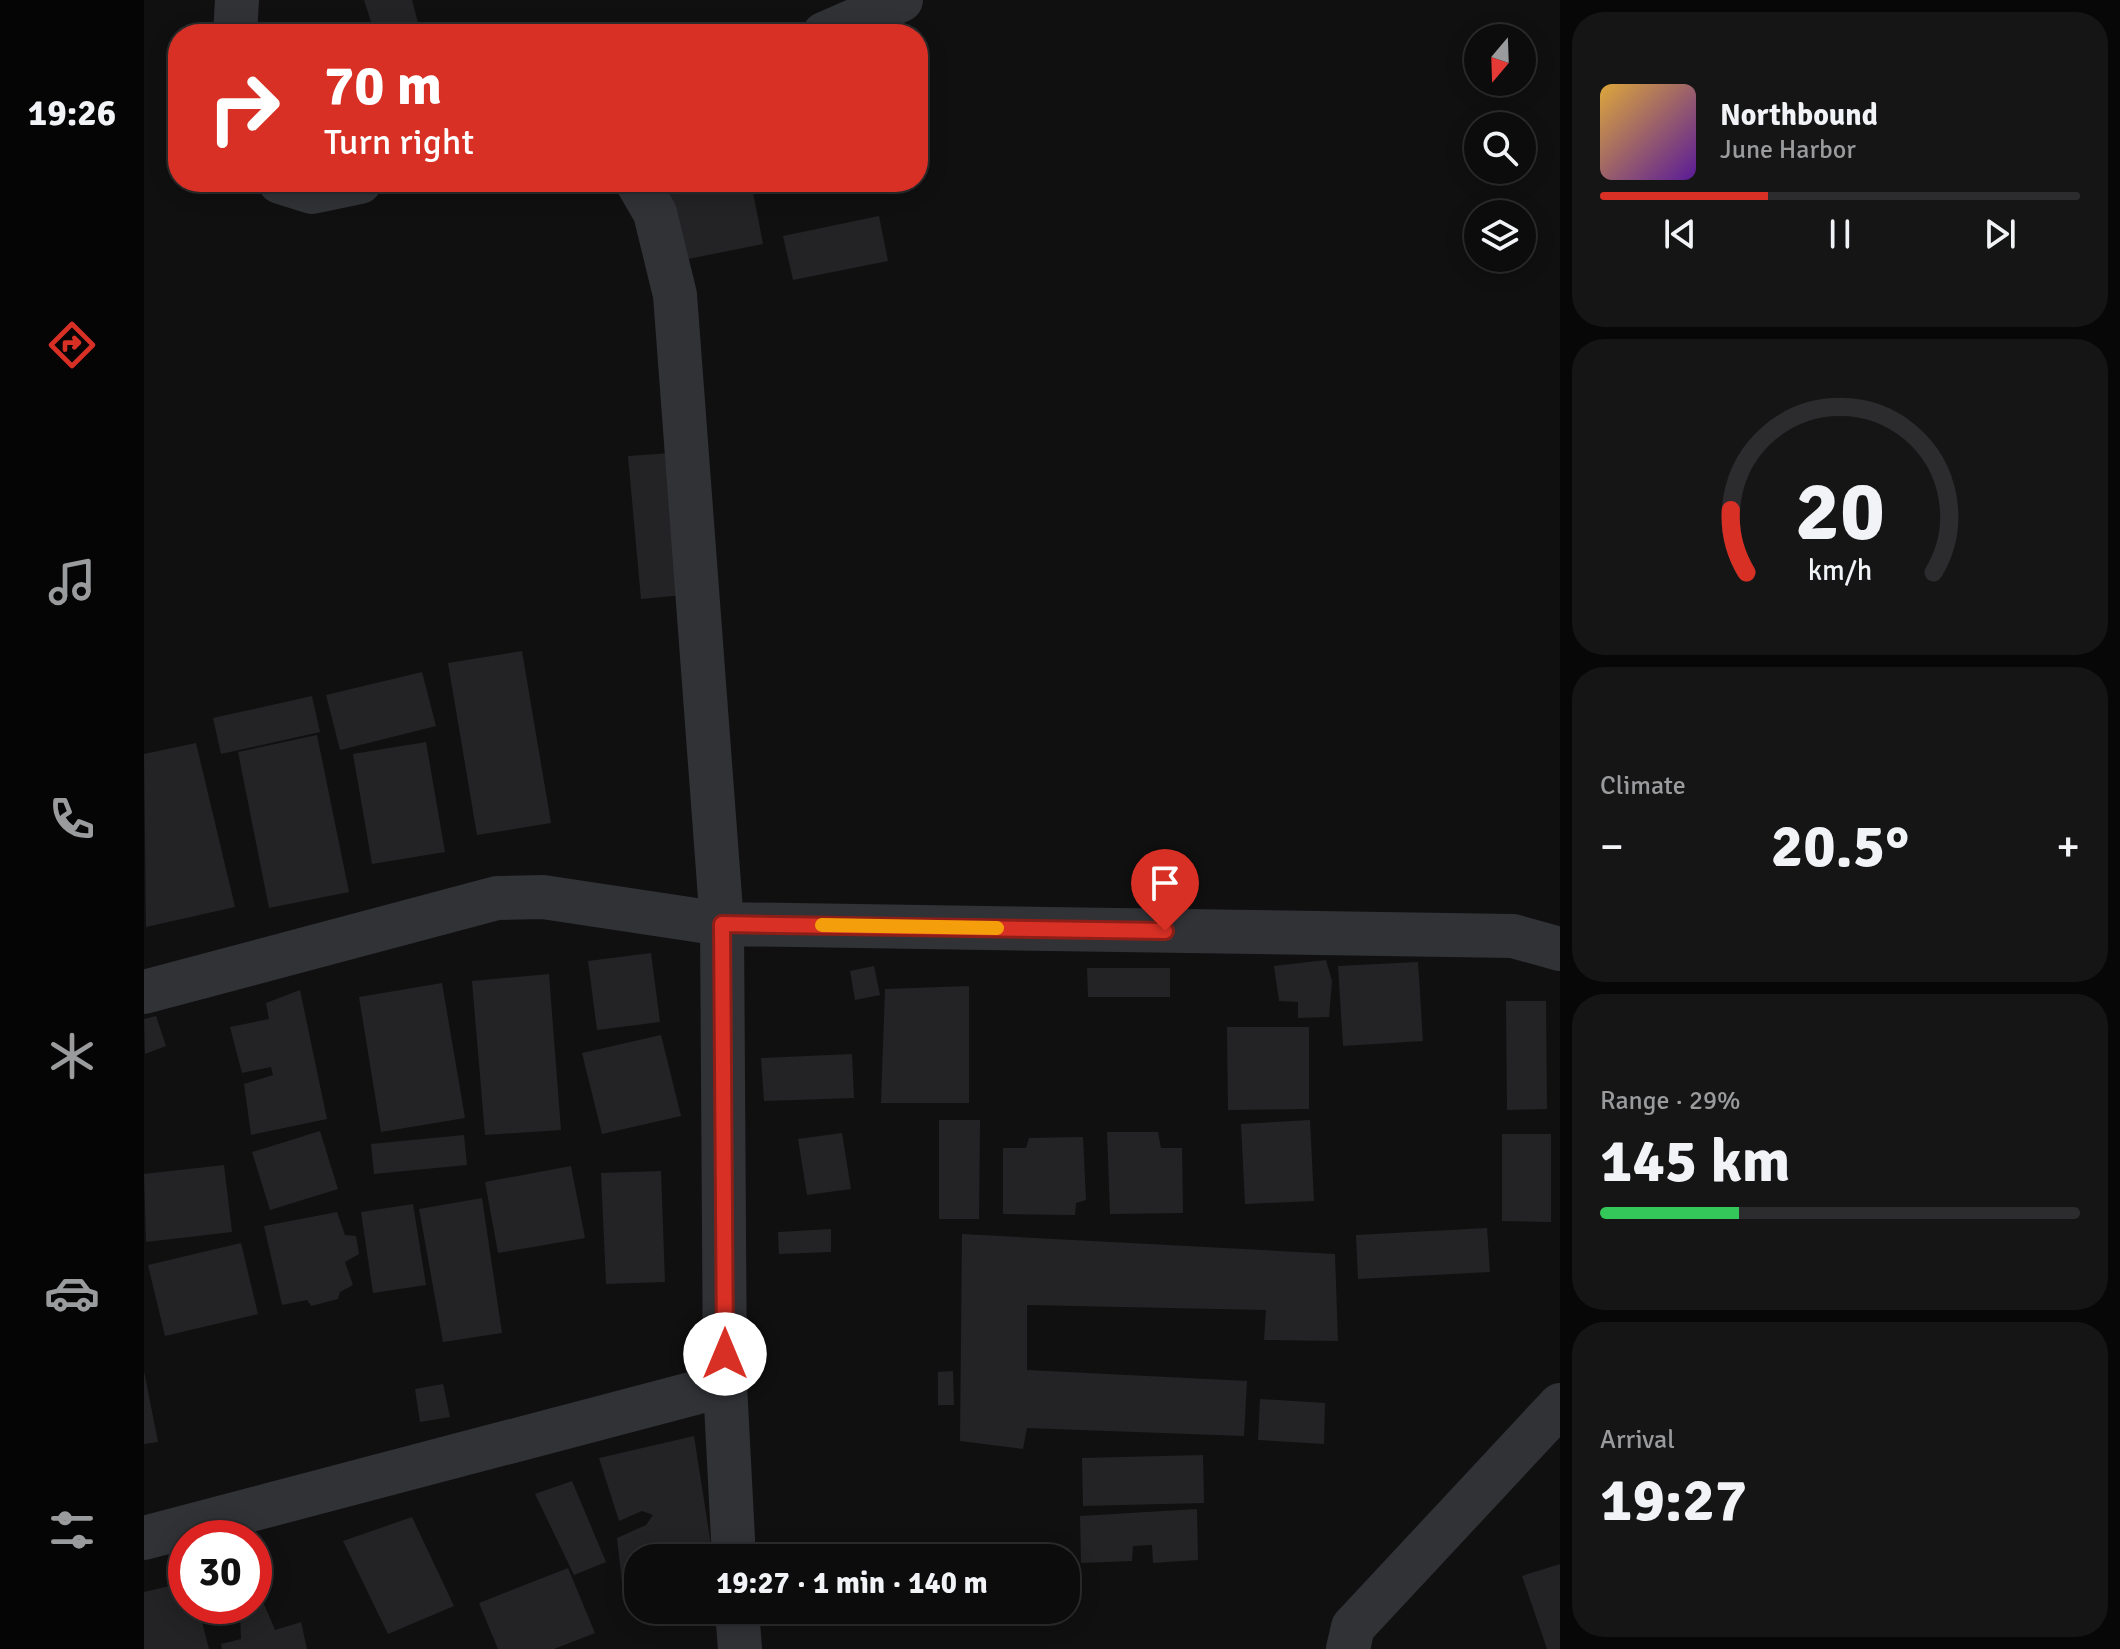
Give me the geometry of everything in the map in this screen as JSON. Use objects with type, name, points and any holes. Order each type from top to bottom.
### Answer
[{"type":"street","points":[[236,24],[237,0]]},
{"type":"street","points":[[847,24],[901,0]]},
{"type":"street","points":[[643,192],[655,213],[675,295],[722,924],[725,1385],[733,1544]]},
{"type":"street","points":[[144,992],[497,898],[543,897],[722,924],[1513,936],[1560,949]]},
{"type":"street","points":[[144,1538],[725,1385]]},
{"type":"street","points":[[1348,1649],[1353,1627],[1560,1405]]},
{"type":"street","points":[[738,1624],[740,1649]]},
{"type":"building","points":[[364,0],[412,0],[418,24],[372,24]]},
{"type":"building","points":[[669,192],[753,192],[763,244],[683,260]]},
{"type":"building","points":[[879,216],[888,261],[793,280],[783,236]]},
{"type":"building","points":[[671,453],[684,595],[641,599],[628,456]]},
{"type":"building","points":[[522,651],[551,823],[477,835],[448,663]]},
{"type":"building","points":[[422,672],[436,726],[340,750],[326,695]]},
{"type":"building","points":[[312,696],[320,732],[221,754],[213,718]]},
{"type":"building","points":[[317,735],[349,892],[269,908],[238,752]]},
{"type":"building","points":[[426,742],[445,852],[372,864],[353,754]]},
{"type":"building","points":[[196,743],[235,907],[146,927],[144,754]]},
{"type":"building","points":[[651,953],[660,1022],[597,1030],[588,961]]},
{"type":"building","points":[[1326,960],[1332,981],[1329,1017],[1298,1018],[1298,1002],[1279,1001],[1274,966]]},
{"type":"building","points":[[1418,962],[1423,1041],[1343,1046],[1338,966]]},
{"type":"building","points":[[874,966],[880,995],[855,1000],[850,971]]},
{"type":"building","points":[[1087,968],[1170,968],[1170,997],[1088,997]]},
{"type":"building","points":[[549,974],[561,1130],[485,1135],[472,981]]},
{"type":"building","points":[[442,983],[465,1118],[381,1132],[359,997]]},
{"type":"building","points":[[969,986],[969,1103],[881,1103],[885,989]]},
{"type":"building","points":[[300,990],[327,1119],[251,1135],[244,1084],[273,1075],[271,1067],[242,1073],[230,1027],[269,1019],[266,1003]]},
{"type":"building","points":[[1506,1001],[1546,1001],[1547,1109],[1507,1110]]},
{"type":"building","points":[[156,1016],[166,1046],[145,1054],[144,1019]]},
{"type":"building","points":[[1227,1027],[1309,1027],[1309,1109],[1228,1110]]},
{"type":"building","points":[[661,1035],[681,1116],[602,1134],[582,1053]]},
{"type":"building","points":[[852,1054],[854,1098],[764,1101],[761,1058]]},
{"type":"building","points":[[939,1120],[980,1120],[979,1219],[939,1219]]},
{"type":"building","points":[[1310,1120],[1314,1201],[1245,1204],[1241,1124]]},
{"type":"building","points":[[320,1131],[338,1189],[270,1210],[252,1152]]},
{"type":"building","points":[[1107,1132],[1158,1132],[1161,1148],[1182,1148],[1183,1213],[1110,1214]]},
{"type":"building","points":[[842,1133],[851,1189],[807,1195],[798,1139]]},
{"type":"building","points":[[1502,1134],[1551,1134],[1551,1222],[1502,1221]]},
{"type":"building","points":[[464,1135],[467,1165],[374,1174],[371,1144]]},
{"type":"building","points":[[1083,1137],[1086,1200],[1076,1203],[1075,1215],[1003,1214],[1003,1148],[1026,1148],[1029,1138]]},
{"type":"building","points":[[224,1165],[232,1232],[146,1242],[144,1174]]},
{"type":"building","points":[[571,1166],[585,1238],[498,1253],[485,1182]]},
{"type":"building","points":[[661,1171],[665,1282],[606,1284],[601,1173]]},
{"type":"building","points":[[482,1198],[502,1333],[443,1342],[419,1209]]},
{"type":"building","points":[[413,1204],[426,1285],[373,1293],[361,1212]]},
{"type":"building","points":[[337,1212],[345,1235],[356,1236],[359,1254],[345,1262],[353,1285],[340,1292],[338,1299],[311,1306],[307,1300],[282,1305],[264,1226]]},
{"type":"building","points":[[1487,1228],[1490,1272],[1358,1279],[1356,1235]]},
{"type":"building","points":[[831,1229],[831,1252],[779,1254],[778,1232]]},
{"type":"building","points":[[962,1234],[1335,1254],[1338,1341],[1264,1340],[1266,1310],[1027,1305],[1027,1370],[1247,1381],[1244,1436],[1027,1428],[1023,1449],[960,1441]]},
{"type":"building","points":[[241,1243],[258,1314],[165,1336],[148,1265]]},
{"type":"building","points":[[144,1371],[158,1442],[144,1444]]},
{"type":"building","points":[[953,1371],[954,1405],[938,1405],[938,1372]]},
{"type":"building","points":[[443,1384],[450,1417],[420,1422],[415,1389]]},
{"type":"building","points":[[1260,1399],[1325,1403],[1324,1444],[1258,1440]]},
{"type":"building","points":[[694,1436],[711,1544],[624,1544],[623,1592],[617,1538],[646,1525],[653,1515],[642,1511],[619,1521],[599,1458]]},
{"type":"building","points":[[1203,1455],[1204,1503],[1083,1506],[1082,1458]]},
{"type":"building","points":[[572,1481],[606,1562],[574,1575],[535,1494]]},
{"type":"building","points":[[1197,1509],[1198,1560],[1153,1563],[1152,1545],[1133,1546],[1132,1561],[1081,1563],[1080,1516]]},
{"type":"building","points":[[412,1517],[454,1606],[388,1634],[343,1541]]},
{"type":"building","points":[[1560,1564],[1560,1649],[1547,1649],[1522,1576]]},
{"type":"building","points":[[568,1568],[595,1633],[554,1649],[498,1649],[479,1603]]},
{"type":"building","points":[[168,1586],[168,1624],[203,1624],[209,1649],[144,1649],[144,1592]]},
{"type":"building","points":[[301,1622],[307,1649],[222,1649],[221,1644],[241,1639],[240,1624],[272,1623],[275,1630]]},
{"type":"slow traffic","points":[[822,925],[997,928]]},
{"type":"route","points":[[725,1354],[722,924],[1165,931]]}]
